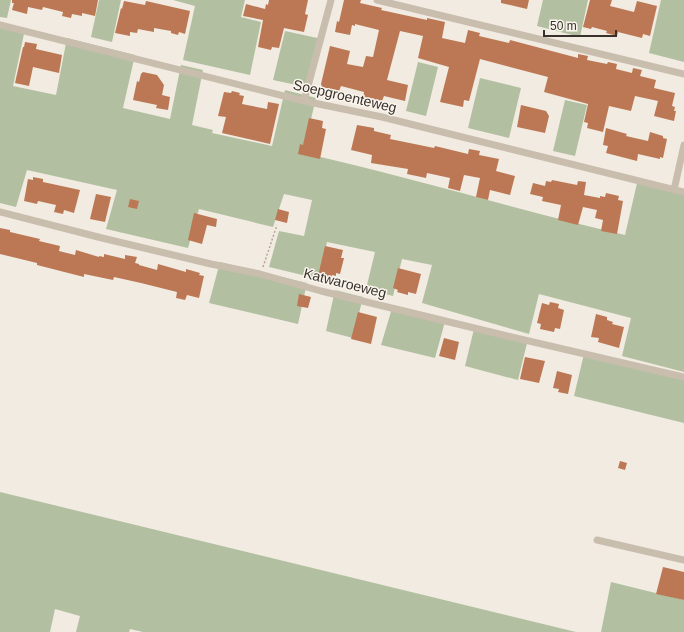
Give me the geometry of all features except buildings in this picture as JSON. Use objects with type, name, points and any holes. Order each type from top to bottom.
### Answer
[{"type":"street","points":[[304,101],[330,0]]},
{"type":"street","points":[[377,0],[684,74]]},
{"type":"street","name":"Soepgroenteweg","points":[[0,25],[304,101],[382,117],[684,192]]},
{"type":"street","points":[[674,190],[684,145]]},
{"type":"street","name":"Katwaroeweg","points":[[0,212],[109,240],[260,274],[491,332],[684,377]]},
{"type":"street","points":[[598,540],[684,560]]},
{"type":"path","points":[[260,274],[276,225]]},
{"type":"green space","points":[[0,0],[11,0],[7,18],[0,17]]},
{"type":"green space","points":[[99,0],[121,0],[112,42],[91,37]]},
{"type":"green space","points":[[173,0],[245,0],[241,17],[261,22],[250,75],[183,60],[195,6]]},
{"type":"green space","points":[[543,0],[588,0],[580,37],[537,26]]},
{"type":"green space","points":[[661,0],[684,0],[684,62],[649,53]]},
{"type":"green space","points":[[0,23],[25,29],[13,86],[56,95],[67,38],[135,55],[123,108],[170,119],[181,65],[203,70],[192,125],[213,130],[212,133],[272,146],[285,90],[316,98],[303,153],[384,172],[625,235],[638,179],[684,190],[684,372],[622,356],[631,318],[539,294],[529,334],[422,303],[432,265],[402,259],[393,296],[366,289],[375,252],[327,242],[319,279],[269,267],[279,231],[304,236],[312,200],[284,194],[273,227],[199,209],[188,248],[106,229],[117,190],[27,170],[16,207],[0,203]]},
{"type":"green space","points":[[285,31],[322,39],[306,87],[273,80]]},
{"type":"green space","points":[[418,62],[438,67],[426,116],[406,111]]},
{"type":"green space","points":[[480,78],[521,88],[509,138],[468,128]]},
{"type":"green space","points":[[565,100],[587,105],[575,156],[553,151]]},
{"type":"green space","points":[[220,262],[307,283],[298,324],[209,303]]},
{"type":"green space","points":[[335,290],[363,297],[353,338],[326,331]]},
{"type":"green space","points":[[393,305],[446,318],[435,358],[381,345]]},
{"type":"green space","points":[[475,325],[528,339],[518,380],[465,366]]},
{"type":"green space","points":[[584,354],[684,379],[684,423],[574,396]]},
{"type":"green space","points":[[0,492],[576,632],[143,632],[130,629],[129,632],[76,632],[80,616],[55,609],[50,632],[0,632]]},
{"type":"green space","points":[[611,582],[684,600],[684,632],[601,632]]}]
